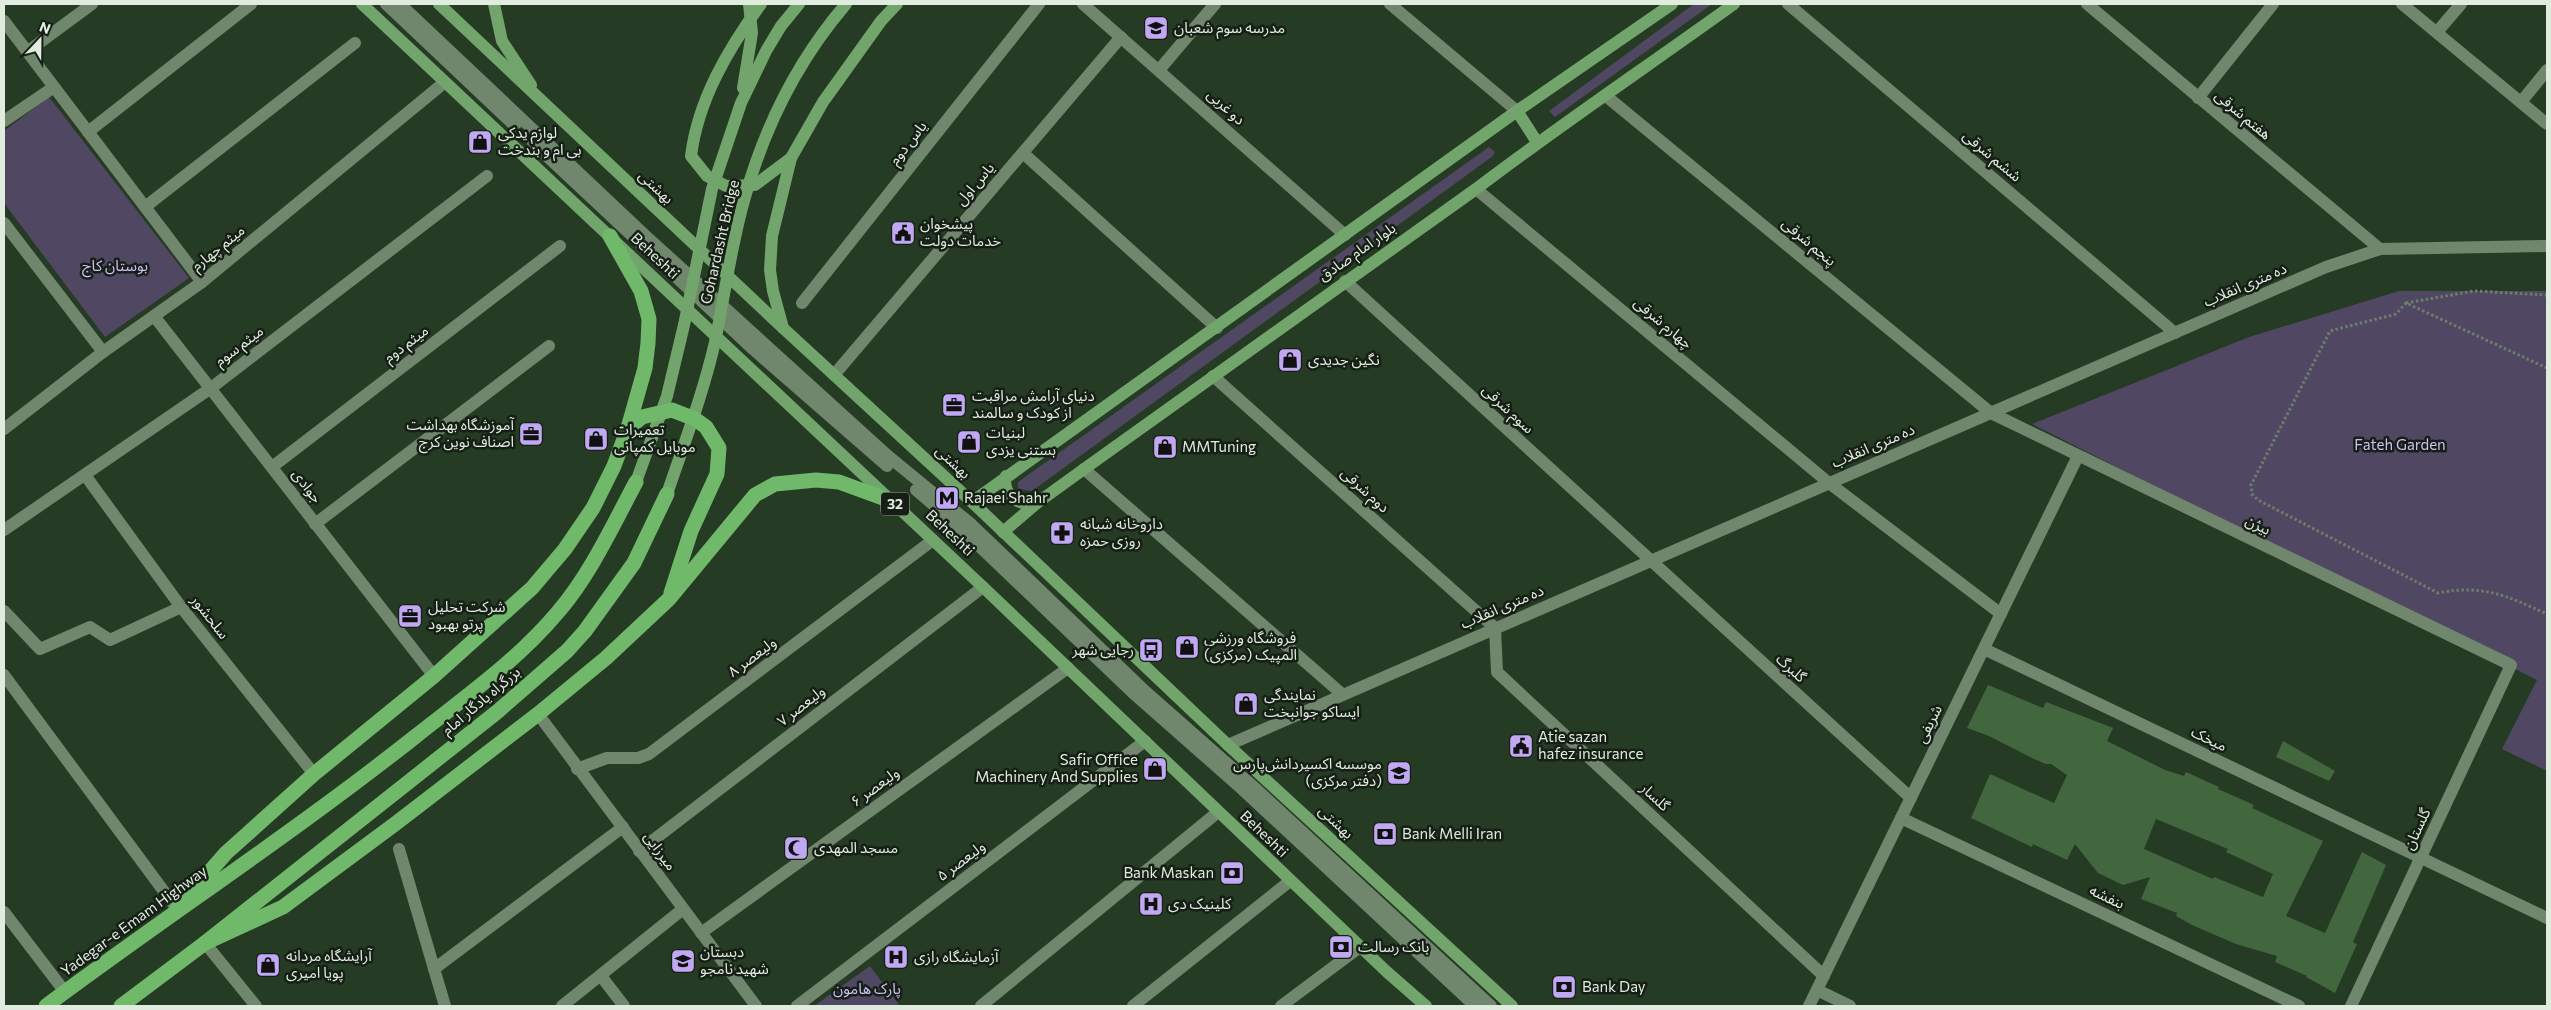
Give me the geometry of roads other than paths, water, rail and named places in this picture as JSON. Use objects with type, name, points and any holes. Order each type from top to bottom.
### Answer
[{"type":"highway","points":[[177,909],[226,853],[314,774],[434,676],[532,588],[565,549],[593,508],[614,466],[628,428],[645,368],[649,320],[641,291],[610,236]]},
{"type":"highway","points":[[628,428],[642,417],[672,410],[695,418],[706,427],[719,448],[717,474],[691,531],[670,599]]},
{"type":"highway","points":[[205,943],[283,907],[538,714],[606,658],[670,599],[754,495],[775,484],[816,480],[839,482],[891,501]]},
{"type":"highway","name":"Yadegar-e Emam Highway","points":[[46,1006],[177,909],[244,864],[361,780],[474,691],[559,611],[602,546],[636,482]]},
{"type":"highway","points":[[121,1006],[205,943],[497,712],[567,651],[585,630],[634,563],[667,494]]},
{"type":"main road","name":"Beheshti","points":[[362,4],[983,587],[1360,947],[1426,1006]]},
{"type":"main road","name":"بهشتى","points":[[439,4],[783,328],[972,502],[1228,745],[1512,1006]]},
{"type":"main road","points":[[494,4],[502,41],[547,107]]},
{"type":"main road","points":[[741,103],[752,33],[750,4]]},
{"type":"main road","points":[[761,4],[717,75],[701,109],[691,156],[707,176],[726,186],[755,186],[791,158]]},
{"type":"main road","name":"Gohardasht Bridge","points":[[636,482],[667,396],[684,325],[712,189],[741,103],[766,51],[781,26],[799,4]]},
{"type":"main road","points":[[783,328],[773,291],[770,270],[772,236],[791,158],[834,87],[881,21],[897,4]]},
{"type":"main road","name":"بلوار امام صادق","points":[[972,502],[1517,111],[1672,4]]},
{"type":"main road","name":"بلوار امام صادق","points":[[1003,532],[1036,504],[1344,281],[1476,189],[1537,142],[1606,96],[1734,4]]},
{"type":"main road","name":"Gohardasht Bridge","points":[[667,494],[699,400],[714,343],[744,199],[762,144],[784,93],[842,8]]},
{"type":"main road","points":[[1517,111],[1537,142]]},
{"type":"main road","points":[[1006,476],[1005,487],[1012,498],[1023,505],[1036,504]]},
{"type":"street","points":[[27,52],[92,4]]},
{"type":"street","points":[[88,132],[251,4]]},
{"type":"street","points":[[386,4],[754,350],[957,524],[1133,693],[1242,789],[1475,1006]]},
{"type":"street","points":[[400,4],[654,243],[888,456],[971,524],[1144,691],[1256,788],[1491,1006]]},
{"type":"street","name":"یاس دوم","points":[[802,303],[1039,4]]},
{"type":"street","name":"دو غربی","points":[[1083,4],[1160,70],[1345,236]]},
{"type":"street","points":[[1160,70],[1215,4]]},
{"type":"street","points":[[1390,4],[1517,111]]},
{"type":"street","name":"ششم شرقی","points":[[1788,4],[2175,333]]},
{"type":"street","name":"هفتم شرقی","points":[[2087,4],[2380,249]]},
{"type":"street","points":[[2198,98],[2273,4]]},
{"type":"street","points":[[2402,4],[2547,124]]},
{"type":"street","points":[[2437,32],[2461,4]]},
{"type":"street","points":[[4,21],[202,282]]},
{"type":"street","name":"یاس اول","points":[[834,375],[1121,36]]},
{"type":"street","points":[[145,207],[354,43]]},
{"type":"street","points":[[2521,102],[2547,70]]},
{"type":"street","name":"میثم چهارم","points":[[4,429],[103,352],[202,282],[445,82]]},
{"type":"street","points":[[4,121],[54,87]]},
{"type":"street","name":"پنجم شرقی","points":[[1606,96],[1991,413]]},
{"type":"street","points":[[1023,153],[1217,328]]},
{"type":"street","name":"میثم سوم","points":[[4,530],[211,388],[487,176]]},
{"type":"street","name":"چهارم شرقی","points":[[1476,189],[1829,483],[2001,614]]},
{"type":"street","points":[[4,223],[103,352]]},
{"type":"street","name":"میثم دوم","points":[[272,467],[560,246]]},
{"type":"street","name":"ده متری انقلاب","points":[[1228,745],[2326,267],[2380,249],[2547,246]]},
{"type":"street","name":"سوم شرقی","points":[[1344,281],[1649,561]]},
{"type":"street","name":"جوادی","points":[[154,316],[434,676]]},
{"type":"street","points":[[315,524],[549,346]]},
{"type":"street","name":"دوم شرقی","points":[[1213,376],[1495,628]]},
{"type":"street","name":"بیژن","points":[[1991,413],[2511,665]]},
{"type":"street","name":"شریفی","points":[[1809,1006],[2078,456]]},
{"type":"street","points":[[1084,469],[1342,694]]},
{"type":"street","name":"سلحشور","points":[[85,476],[181,607],[314,774]]},
{"type":"street","name":"ولیعصر ۸","points":[[577,769],[607,758],[638,758],[649,754],[933,540]]},
{"type":"street","name":"گلبرگ","points":[[1649,561],[1911,798]]},
{"type":"street","name":"ولیعصر ۷","points":[[639,851],[983,587]]},
{"type":"street","points":[[4,611],[40,649],[90,627],[110,640],[181,607]]},
{"type":"street","name":"گلسار","points":[[1495,628],[1497,672],[1824,976]]},
{"type":"street","name":"میخک","points":[[1984,649],[2547,918]]},
{"type":"street","name":"گلستان","points":[[2351,1006],[2511,665]]},
{"type":"street","name":"ولیعصر ۶","points":[[701,933],[1068,668]]},
{"type":"street","points":[[4,675],[177,909]]},
{"type":"street","name":"میرزایی","points":[[538,714],[577,769],[756,1006]]},
{"type":"street","name":"ولیعصر ۵","points":[[797,1006],[1144,741]]},
{"type":"street","points":[[981,1006],[1218,812]]},
{"type":"street","name":"بنفشه","points":[[1901,818],[2299,1006]]},
{"type":"street","points":[[434,968],[623,828]]},
{"type":"street","points":[[399,849],[445,1006]]},
{"type":"street","points":[[1133,1006],[1290,881]]},
{"type":"street","points":[[562,1006],[683,909]]},
{"type":"street","points":[[4,912],[65,992]]},
{"type":"street","points":[[205,943],[256,1006]]},
{"type":"street","points":[[1281,1006],[1360,947]]},
{"type":"street","points":[[601,976],[624,1006]]},
{"type":"street","points":[[1816,990],[1850,1006]]},
{"type":"place","name":"مدرسه سوم شعبان","points":[[1156,28]]},
{"type":"place","name":"لوازم یدکی بی ام و بندخت","points":[[480,142]]},
{"type":"place","name":"پیشخوان خدمات دولت","points":[[903,233]]},
{"type":"place","name":"نگین جدیدی","points":[[1290,360]]},
{"type":"place","name":"دنیای آرامش مراقبت از کودک و سالمند","points":[[954,405]]},
{"type":"place","name":"آموزشگاه بهداشت اصناف نوین کرج","points":[[531,434]]},
{"type":"place","name":"تعمیرات موبایل کمپانی","points":[[596,439]]},
{"type":"place","name":"لبنیات بستنی یزدی","points":[[969,442]]},
{"type":"place","name":"MMTuning","points":[[1165,447]]},
{"type":"place","name":"Rajaei Shahr","points":[[947,498]]},
{"type":"place","name":"داروخانه شبانه روزی حمزه","points":[[1062,533]]},
{"type":"place","name":"شرکت تحلیل پرتو بهبود","points":[[410,616]]},
{"type":"place","name":"فروشگاه ورزشی المپیک (مرکزی)","points":[[1187,647]]},
{"type":"place","name":"رجایی شهر","points":[[1151,650]]},
{"type":"place","name":"نمایندگی ایساکو جوانبخت","points":[[1246,704]]},
{"type":"place","name":"Atie sazan hafez insurance","points":[[1521,746]]},
{"type":"place","name":"Safir Office Machinery And Supplies","points":[[1155,769]]},
{"type":"place","name":"موسسه اکسیردانش‌پارس (دفتر مرکزی)","points":[[1399,773]]},
{"type":"place","name":"Bank Melli Iran","points":[[1385,834]]},
{"type":"place","name":"مسجد المهدی","points":[[796,848]]},
{"type":"place","name":"Bank Maskan","points":[[1232,873]]},
{"type":"place","name":"کلینیک دی","points":[[1151,904]]},
{"type":"place","name":"بانک رسالت","points":[[1341,947]]},
{"type":"place","name":"آزمایشگاه رازی","points":[[896,957]]},
{"type":"place","name":"دبستان شهید نامجو","points":[[683,961]]},
{"type":"place","name":"آرایشگاه مردانه پویا امیری","points":[[268,965]]},
{"type":"place","name":"Bank Day","points":[[1564,987]]},
{"type":"park label","name":"بوستان کاج","points":[[115,266]]},
{"type":"park label","name":"Fateh Garden","points":[[2400,445]]},
{"type":"park label","name":"پارک هامون","points":[[867,989]]}]
